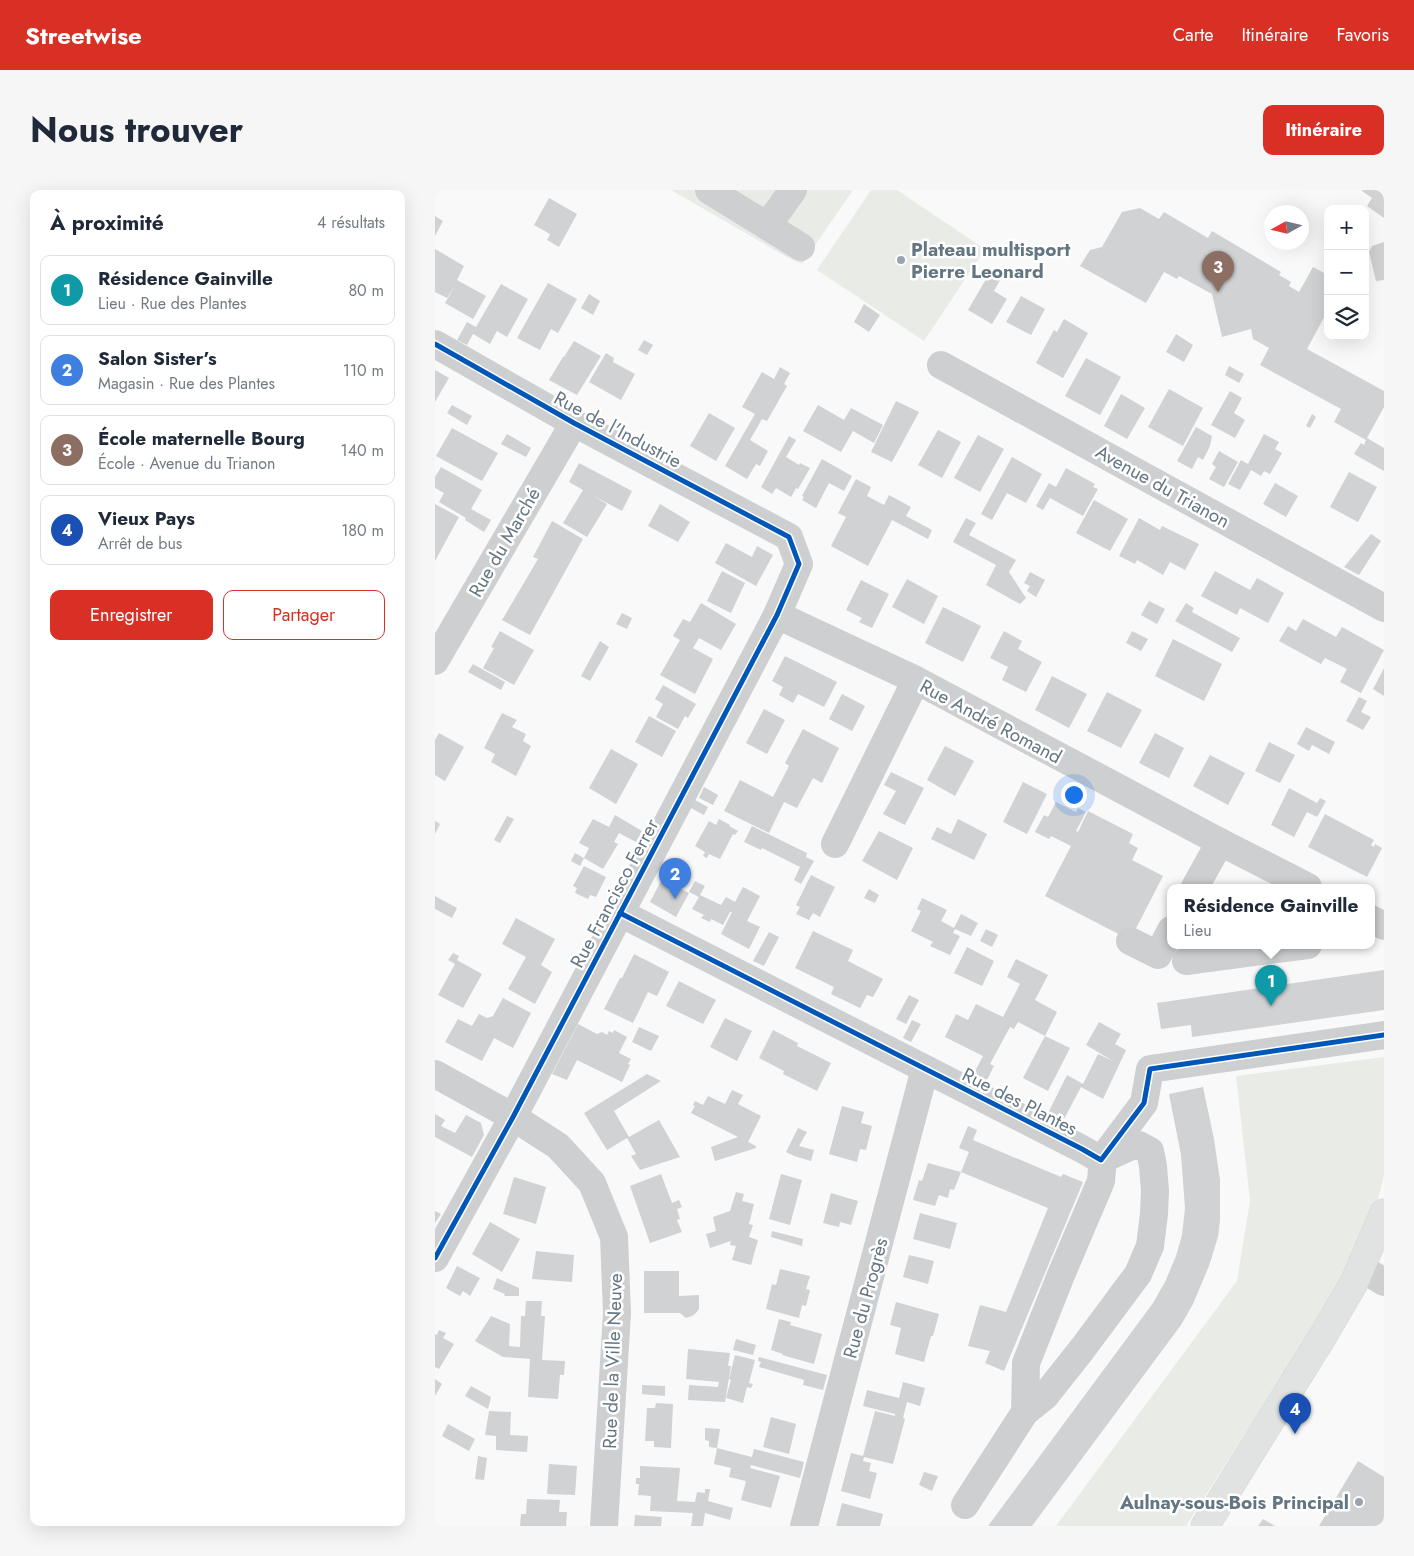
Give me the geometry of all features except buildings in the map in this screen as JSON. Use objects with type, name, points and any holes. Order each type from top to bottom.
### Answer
[{"type":"main road","points":[[1205,1526],[1323,1336],[1357,1275],[1384,1213]]},
{"type":"street","points":[[709,190],[801,247]]},
{"type":"street","points":[[767,226],[793,190]]},
{"type":"street","name":"Rue de l'Industrie","points":[[435,344],[574,423],[789,537]]},
{"type":"street","name":"Avenue du Trianon","points":[[941,365],[1384,608]]},
{"type":"street","name":"Rue du Marché","points":[[435,661],[574,423]]},
{"type":"street","name":"Rue Francisco Ferrer","points":[[435,1258],[513,1117],[777,615],[799,564],[789,537]]},
{"type":"street","name":"Rue André Romand","points":[[777,615],[916,680],[1220,842],[1303,884]]},
{"type":"street","points":[[835,844],[916,680]]},
{"type":"street","points":[[1197,884],[1220,842]]},
{"type":"street","name":"Rue des Plantes","points":[[620,913],[1101,1160]]},
{"type":"street","points":[[1130,941],[1158,955],[1167,938]]},
{"type":"street","points":[[1186,961],[1278,949]]},
{"type":"street","points":[[1025,1412],[1025,1363],[1101,1181],[1103,1169],[1101,1160],[1143,1104],[1149,1069],[1384,1035]]},
{"type":"street","name":"Rue du Progrès","points":[[804,1526],[925,1069]]},
{"type":"street","name":"Rue de la Ville Neuve","points":[[435,1074],[513,1117],[558,1146],[592,1183],[614,1237],[617,1313],[604,1526]]},
{"type":"street","points":[[965,1505],[1025,1412],[1045,1396],[1138,1274],[1150,1246],[1155,1191],[1150,1151],[1139,1145],[1101,1160]]},
{"type":"street","points":[[1357,1275],[1384,1282]]},
{"type":"shaded area","points":[[671,190],[853,190],[802,264]]},
{"type":"shaded area","name":"Plateau multisport Pierre Leonard","points":[[871,190],[897,190],[985,249],[924,341],[817,270]]},
{"type":"shaded area","points":[[1384,1057],[1384,1175],[1367,1243],[1186,1526],[1056,1526],[1237,1281],[1250,1201],[1236,1076]]},
{"type":"cycle path","points":[[435,344],[574,423],[789,537],[799,564],[777,615],[513,1117],[435,1258]]},
{"type":"cycle path","points":[[620,913],[1101,1160],[1144,1103],[1150,1069],[1384,1035]]},
{"type":"place","name":"Plateau multisport Pierre Leonard","points":[[901,260]]},
{"type":"place","name":"École maternelle Bourg","points":[[1218,292]]},
{"type":"place","name":"Salon Sister’s","points":[[675,899]]},
{"type":"place","name":"Résidence Gainville","points":[[1271,1006]]},
{"type":"place","name":"Vieux Pays","points":[[1295,1434]]},
{"type":"place","name":"Aulnay-sous-Bois Principal","points":[[1359,1502]]}]
